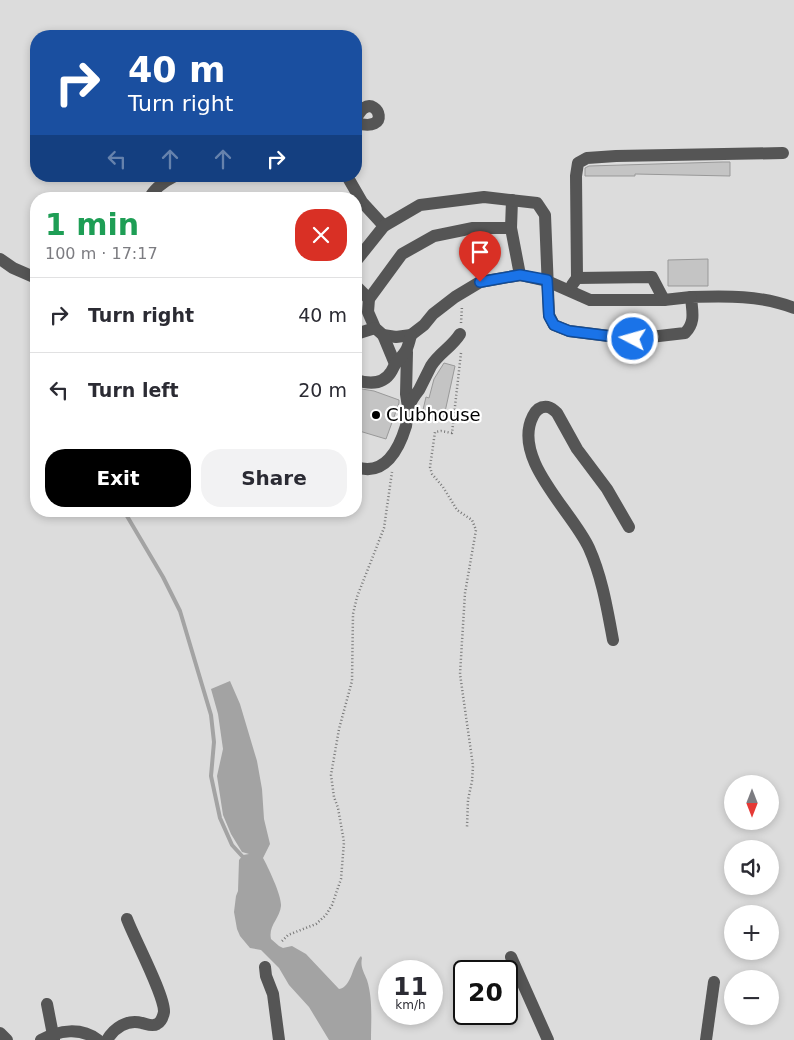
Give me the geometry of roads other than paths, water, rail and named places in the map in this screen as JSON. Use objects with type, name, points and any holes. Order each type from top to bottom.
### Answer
[{"type":"lane","points":[[362,110],[368,107],[374,108],[379,116],[374,124],[362,126]]},
{"type":"lane","points":[[569,289],[577,278],[576,176],[578,163],[587,158],[616,156],[783,154]]},
{"type":"lane","points":[[154,192],[165,182]]},
{"type":"lane","points":[[362,254],[384,226],[420,205],[484,197],[536,203],[545,215],[549,316],[554,325],[569,331],[633,339],[685,333],[691,327],[693,317],[691,297]]},
{"type":"lane","points":[[512,200],[510,228],[520,275]]},
{"type":"lane","points":[[362,201],[384,226]]},
{"type":"lane","points":[[362,212],[371,213]]},
{"type":"lane","points":[[395,364],[368,312],[369,299],[402,254],[434,236],[473,228],[510,228]]},
{"type":"lane","points":[[0,259],[13,268],[30,275]]},
{"type":"lane","points":[[362,333],[379,332],[396,337],[411,335],[424,325],[433,314],[480,282],[520,275],[547,280],[590,300],[664,300],[728,296],[781,303],[794,308]]},
{"type":"lane","points":[[577,278],[652,277],[664,300]]},
{"type":"lane","points":[[362,292],[369,299]]},
{"type":"lane","points":[[408,407],[436,358],[455,342],[460,334]]},
{"type":"lane","points":[[362,468],[373,470],[384,465],[395,452],[406,427],[408,407],[406,394],[407,352],[411,335]]},
{"type":"lane","points":[[362,382],[368,383],[382,381],[391,373],[395,364],[407,352]]},
{"type":"lane","points":[[613,640],[604,592],[589,548],[572,520],[548,489],[534,459],[529,434],[531,420],[539,408],[546,406],[557,413],[577,449],[607,489],[629,527]]},
{"type":"lane","points":[[107,1040],[119,1027],[130,1022],[154,1026],[162,1018],[164,1012],[156,987],[127,919]]},
{"type":"lane","points":[[511,957],[548,1040]]},
{"type":"lane","points":[[265,967],[266,976],[274,994],[279,1040]]},
{"type":"lane","points":[[706,1040],[714,982]]},
{"type":"lane","points":[[47,1004],[49,1038],[61,1032],[78,1032],[88,1034],[98,1040]]},
{"type":"lane","points":[[0,1033],[7,1040]]},
{"type":"waterway","points":[[128,517],[163,577],[180,611],[211,715],[214,742],[211,776],[220,818],[232,845],[242,856]]},
{"type":"place","name":"Clubhouse","points":[[376,415]]}]
